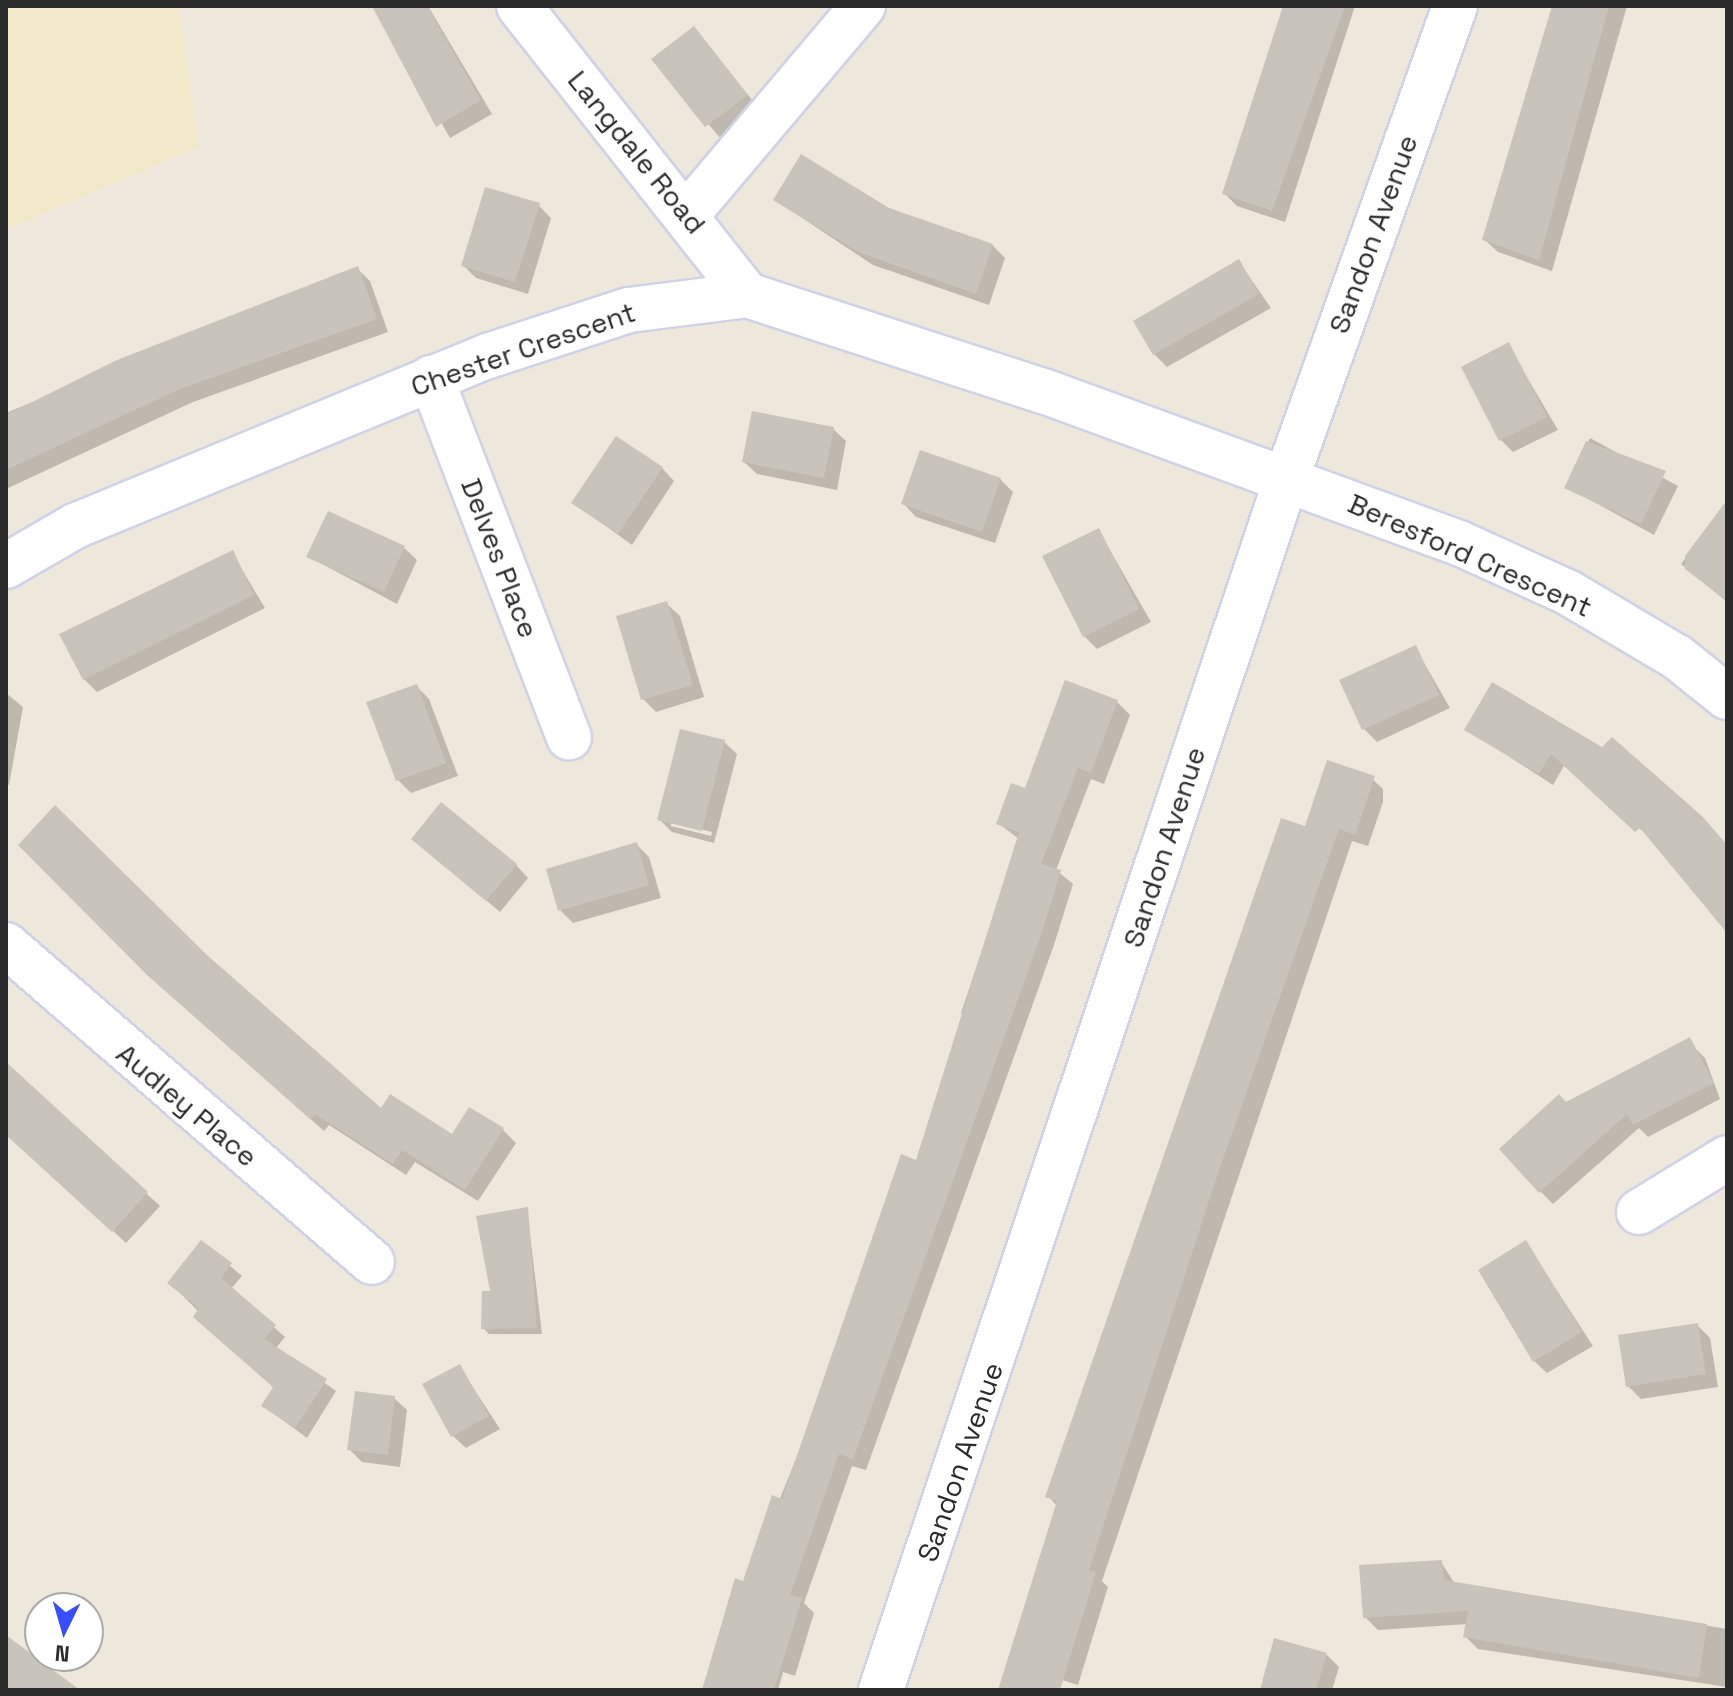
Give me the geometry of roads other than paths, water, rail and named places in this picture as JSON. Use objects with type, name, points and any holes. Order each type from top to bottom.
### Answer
[{"type":"street","points":[[688,213],[863,6]]},
{"type":"street","name":"Sandon Avenue","points":[[881,1690],[1287,477],[1455,6]]},
{"type":"street","name":"Langdale Road","points":[[523,8],[688,213],[747,295]]},
{"type":"street","name":"Chester Crescent","points":[[6,566],[75,526],[431,378],[629,310],[747,295],[1287,477]]},
{"type":"street","name":"Delves Place","points":[[431,378],[569,737]]},
{"type":"street","name":"Beresford Crescent","points":[[1287,477],[1569,593],[1677,657],[1727,697]]},
{"type":"street","name":"Audley Place","points":[[6,945],[372,1262]]},
{"type":"street","points":[[1639,1212],[1727,1158]]}]
